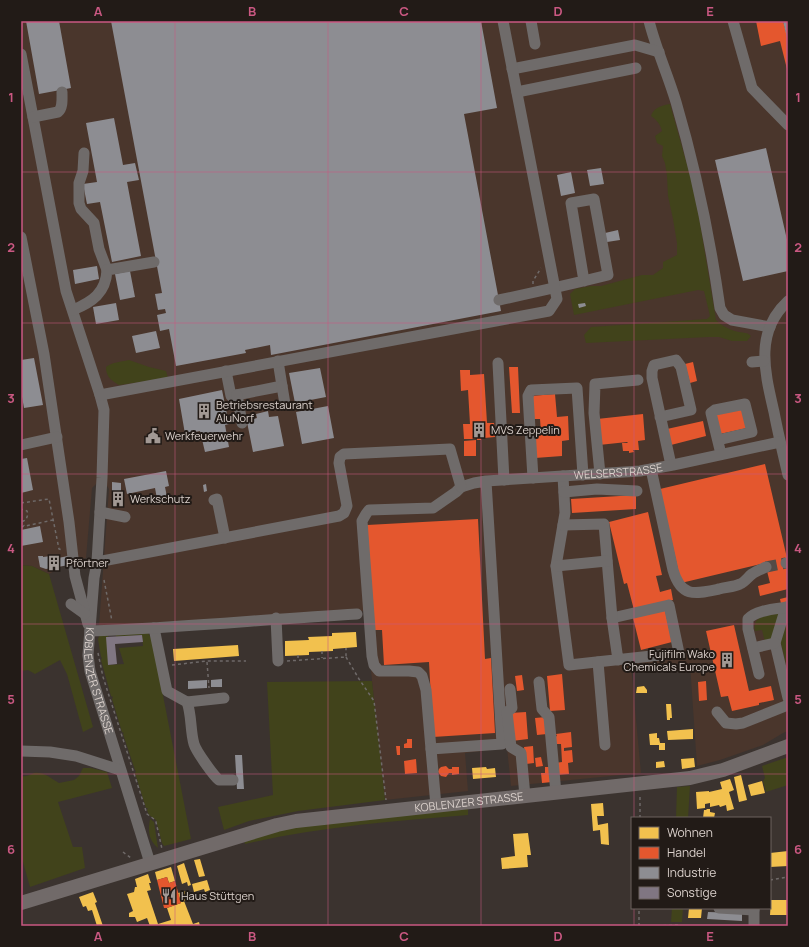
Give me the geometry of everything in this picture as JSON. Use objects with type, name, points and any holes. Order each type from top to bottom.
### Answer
[{"type":"main road","name":"KOBLENZER STRASSE","points":[[21,903],[277,825],[296,821],[640,784],[707,775],[788,746]]},
{"type":"street","points":[[100,395],[549,311],[556,299],[503,21]]},
{"type":"street","points":[[531,21],[535,44]]},
{"type":"street","points":[[649,21],[676,100],[697,177],[720,308],[724,315],[732,320],[770,327]]},
{"type":"street","points":[[733,21],[752,88],[788,125]]},
{"type":"street","points":[[512,68],[635,45],[659,52]]},
{"type":"street","points":[[21,54],[66,291],[104,410],[97,562],[90,631]]},
{"type":"street","points":[[517,92],[636,68]]},
{"type":"street","points":[[33,116],[60,111],[62,92]]},
{"type":"street","points":[[73,310],[90,303],[96,297],[105,280],[107,270],[99,249],[94,223],[81,209],[79,203],[79,183],[83,171],[84,153]]},
{"type":"street","points":[[499,300],[554,288],[584,281],[608,275],[594,199],[571,203],[584,281]]},
{"type":"street","points":[[21,237],[44,354],[57,437],[69,522],[71,576],[90,631]]},
{"type":"street","points":[[107,270],[154,262]]},
{"type":"street","points":[[788,301],[777,313],[770,327],[764,361],[766,377],[788,475]]},
{"type":"street","points":[[660,417],[691,410],[681,367],[676,360],[654,365],[652,372],[652,378],[660,417],[671,465]]},
{"type":"street","points":[[278,361],[286,404]]},
{"type":"street","points":[[752,362],[764,361]]},
{"type":"street","points":[[498,364],[504,480]]},
{"type":"street","points":[[226,371],[230,396],[282,386]]},
{"type":"street","points":[[600,474],[594,413],[595,384],[638,380]]},
{"type":"street","points":[[533,478],[528,396],[531,390],[577,388],[582,475]]},
{"type":"street","points":[[237,395],[242,423]]},
{"type":"street","points":[[21,444],[57,437]]},
{"type":"street","points":[[718,440],[721,454]]},
{"type":"street","name":"WELSERSTRASSE","points":[[458,490],[474,483],[486,481],[600,474],[651,469],[780,442]]},
{"type":"street","points":[[97,562],[225,538],[244,532],[328,516],[339,516],[344,513],[346,506],[339,463],[340,457],[344,454],[362,451],[450,446],[458,490],[433,508],[370,510],[362,521],[372,656],[374,665],[379,671],[418,672],[425,681],[436,806]]},
{"type":"street","points":[[651,469],[673,570],[676,581],[680,586],[686,591],[690,592],[707,592],[741,584],[752,573],[766,568]]},
{"type":"street","points":[[563,476],[565,513],[556,566],[569,665],[679,653],[669,605],[612,618]]},
{"type":"street","points":[[431,748],[502,744],[486,481]]},
{"type":"street","points":[[564,492],[597,489],[637,492]]},
{"type":"street","points":[[214,500],[218,499],[225,538]]},
{"type":"street","points":[[100,512],[125,517]]},
{"type":"street","points":[[563,525],[604,524],[612,618],[618,660]]},
{"type":"street","points":[[556,566],[607,561]]},
{"type":"street","points":[[71,604],[85,614]]},
{"type":"street","points":[[787,607],[775,643],[788,698]]},
{"type":"street","points":[[759,674],[748,629],[748,619],[758,613],[787,607]]},
{"type":"street","name":"KOBLENZER STRASSE","points":[[150,863],[90,671],[88,655],[90,631],[357,614]]},
{"type":"street","points":[[276,618],[278,661]]},
{"type":"street","points":[[154,628],[167,691],[187,702],[224,698]]},
{"type":"street","points":[[753,648],[775,643]]},
{"type":"street","points":[[598,662],[605,745]]},
{"type":"street","points":[[539,682],[542,709],[549,718],[556,793]]},
{"type":"street","points":[[510,689],[512,708],[507,712],[511,747],[521,753],[525,796]]},
{"type":"street","points":[[187,702],[194,745],[212,774],[219,780],[233,780]]},
{"type":"street","points":[[717,712],[726,723],[736,724],[743,723],[788,705]]},
{"type":"street","points":[[21,751],[50,752],[76,756],[120,770]]},
{"type":"street","points":[[754,909],[754,926]]},
{"type":"path","points":[[535,292],[532,281],[541,269],[550,267]]},
{"type":"path","points":[[21,509],[27,511],[28,514],[26,520],[22,521],[24,526]]},
{"type":"path","points":[[21,527],[53,520]]},
{"type":"path","points":[[37,523],[38,527]]},
{"type":"path","points":[[346,648],[346,656],[375,703],[387,811]]},
{"type":"path","points":[[98,650],[103,677],[143,803],[147,814],[156,822],[162,849]]},
{"type":"path","points":[[322,652],[322,658]]},
{"type":"path","points":[[298,655],[298,660]]},
{"type":"path","points":[[278,661],[346,656]]},
{"type":"path","points":[[162,666],[207,661],[246,660]]},
{"type":"path","points":[[207,661],[209,688]]},
{"type":"path","points":[[640,784],[640,817]]},
{"type":"path","points":[[123,852],[131,858]]},
{"type":"path","points":[[771,880],[788,876]]},
{"type":"path","points":[[639,909],[639,926]]},
{"type":"path","points":[[657,926],[679,926]]},
{"type":"shaded area","points":[[21,21],[788,21],[788,731],[763,745],[720,760],[697,766],[690,664],[631,666],[641,773],[511,786],[507,748],[465,753],[468,791],[385,800],[366,611],[99,626],[109,489],[102,478],[92,488],[86,558],[73,560],[49,574],[32,566],[21,565]]},
{"type":"green space","points":[[670,104],[691,179],[699,217],[716,320],[729,329],[747,333],[751,336],[747,341],[732,341],[719,337],[709,337],[586,343],[584,335],[591,327],[707,319],[710,316],[704,291],[698,290],[574,315],[570,294],[575,289],[601,286],[642,275],[653,275],[663,268],[663,262],[677,255],[677,243],[668,196],[667,176],[665,163],[662,156],[663,146],[657,143],[655,136],[662,131],[658,122],[651,116],[658,107]]},
{"type":"green space","points":[[129,360],[166,371],[168,378],[119,385],[110,378],[106,367],[114,363]]},
{"type":"green space","points":[[21,565],[32,566],[49,574],[93,727],[83,732],[67,674],[60,660],[35,674],[28,670],[21,671]]},
{"type":"green space","points":[[781,613],[773,640],[765,642],[762,630],[755,631],[756,621],[762,617]]},
{"type":"green space","points":[[788,615],[788,672],[780,639]]},
{"type":"green space","points":[[148,633],[152,639],[191,839],[164,846],[156,820],[149,815],[147,810],[148,808],[146,808],[135,773],[136,771],[112,699],[113,697],[111,696],[101,660],[102,658],[98,639],[100,635],[108,634],[109,665],[124,664],[119,648],[143,646],[142,635],[116,637],[116,634]]},
{"type":"green space","points":[[372,681],[385,800],[298,811],[249,821],[224,830],[218,807],[273,795],[267,682]]},
{"type":"green space","points":[[788,757],[788,785],[766,792],[763,781],[765,778],[762,766]]},
{"type":"green space","points":[[83,768],[91,768],[107,772],[112,788],[58,802],[73,847],[82,847],[85,868],[30,887],[21,855],[21,776],[41,773],[59,783],[74,780],[79,776]]},
{"type":"green space","points":[[690,786],[688,817],[676,817],[677,787]]},
{"type":"green space","points":[[468,808],[468,815],[384,822],[328,829],[245,844],[244,840],[280,829]]},
{"type":"green space","points":[[150,819],[154,822],[158,848],[152,841],[150,835]]},
{"type":"green space","points":[[672,909],[683,909],[682,922],[671,922]]},
{"type":"building: Wohnen","points":[[356,632],[357,647],[333,649],[333,651],[309,652],[309,655],[285,656],[285,641],[309,640],[308,637],[332,636],[332,633]]},
{"type":"building: Wohnen","points":[[238,645],[239,656],[174,661],[173,649]]},
{"type":"building: Wohnen","points":[[644,686],[647,693],[636,693],[637,687]]},
{"type":"building: Wohnen","points":[[666,704],[671,704],[672,718],[670,718],[670,720],[667,720]]},
{"type":"building: Wohnen","points":[[693,729],[693,739],[668,740],[667,731]]},
{"type":"building: Wohnen","points":[[657,733],[657,738],[659,738],[660,743],[665,743],[665,750],[659,750],[659,745],[650,745],[649,734]]},
{"type":"building: Wohnen","points":[[694,758],[695,767],[682,769],[681,759]]},
{"type":"building: Wohnen","points":[[664,761],[665,767],[656,768],[656,762]]},
{"type":"building: Wohnen","points":[[486,767],[487,769],[495,768],[496,777],[473,779],[472,768]]},
{"type":"building: Wohnen","points":[[741,775],[747,800],[739,802],[734,777]]},
{"type":"building: Wohnen","points":[[730,779],[734,790],[729,792],[734,809],[727,811],[726,805],[720,807],[719,805],[710,807],[710,803],[705,804],[705,808],[697,809],[696,792],[709,792],[722,789],[720,782]]},
{"type":"building: Wohnen","points":[[762,781],[765,793],[751,796],[748,785]]},
{"type":"building: Wohnen","points":[[603,803],[604,816],[597,816],[598,825],[608,823],[609,845],[601,844],[600,830],[593,831],[591,804]]},
{"type":"building: Wohnen","points":[[710,809],[710,812],[715,813],[714,817],[703,817],[704,810]]},
{"type":"building: Wohnen","points":[[528,833],[531,855],[527,855],[528,867],[502,869],[501,858],[515,856],[513,834]]},
{"type":"building: Wohnen","points":[[788,851],[788,866],[771,867],[771,853]]},
{"type":"building: Wohnen","points":[[200,859],[205,876],[199,877],[194,860]]},
{"type":"building: Wohnen","points":[[184,863],[191,885],[188,886],[187,882],[182,884],[177,866]]},
{"type":"building: Wohnen","points":[[171,867],[175,881],[169,883],[167,877],[157,880],[155,872]]},
{"type":"building: Wohnen","points":[[148,874],[151,883],[149,883],[151,890],[147,891],[158,924],[171,920],[167,908],[181,903],[178,893],[186,891],[188,899],[184,901],[193,924],[199,922],[200,926],[150,926],[147,918],[137,922],[135,917],[129,917],[129,913],[133,911],[127,894],[134,892],[135,887],[137,887],[135,879]]},
{"type":"building: Wohnen","points":[[207,880],[210,890],[205,892],[204,889],[194,892],[192,884]]},
{"type":"building: Wohnen","points":[[93,892],[103,926],[97,926],[92,910],[88,911],[86,906],[83,907],[79,897]]},
{"type":"building: Wohnen","points":[[771,900],[788,900],[788,915],[770,915]]},
{"type":"building: Wohnen","points":[[689,909],[702,909],[701,918],[688,918]]},
{"type":"building: Handel","points":[[756,21],[783,21],[788,39],[788,73],[780,41],[761,46]]},
{"type":"building: Handel","points":[[693,362],[697,381],[690,383],[685,364]]},
{"type":"building: Handel","points":[[509,367],[518,367],[520,413],[512,413]]},
{"type":"building: Handel","points":[[460,370],[470,370],[470,375],[484,374],[487,423],[494,423],[495,437],[484,438],[484,436],[481,437],[481,440],[477,440],[477,437],[475,439],[464,439],[463,424],[470,424],[468,390],[461,391]]},
{"type":"building: Handel","points":[[555,394],[557,417],[568,416],[569,440],[562,441],[562,456],[535,458],[533,434],[541,433],[540,419],[533,419],[531,396]]},
{"type":"building: Handel","points":[[742,409],[747,428],[720,434],[715,415]]},
{"type":"building: Handel","points":[[643,414],[645,440],[638,441],[639,450],[633,450],[634,452],[629,453],[629,451],[623,451],[622,443],[628,443],[627,442],[599,445],[597,419]]},
{"type":"building: Handel","points":[[703,421],[706,436],[671,445],[667,429]]},
{"type":"building: Handel","points":[[476,440],[476,456],[464,456],[464,441]]},
{"type":"building: Handel","points":[[765,464],[787,558],[788,589],[760,596],[758,586],[770,583],[765,563],[681,583],[660,489]]},
{"type":"building: Handel","points":[[636,495],[636,509],[572,513],[571,499]]},
{"type":"building: Handel","points":[[648,512],[662,575],[656,576],[660,592],[671,589],[673,600],[634,610],[627,583],[624,584],[609,522]]},
{"type":"building: Handel","points":[[478,519],[485,659],[491,658],[495,733],[433,737],[429,662],[384,665],[382,630],[372,630],[367,525]]},
{"type":"building: Handel","points":[[788,597],[788,603],[781,604],[780,599]]},
{"type":"building: Handel","points":[[665,610],[672,642],[641,650],[633,618]]},
{"type":"building: Handel","name":"Fujifilm Wako Chemicals Europe","points":[[734,625],[749,691],[771,686],[774,700],[732,711],[728,696],[721,697],[706,631]]},
{"type":"building: Handel","points":[[562,674],[565,710],[550,711],[547,676]]},
{"type":"building: Handel","points":[[522,675],[524,690],[517,691],[515,676]]},
{"type":"building: Handel","points":[[706,681],[707,700],[699,701],[698,682]]},
{"type":"building: Handel","points":[[526,712],[528,739],[512,741],[510,713]]},
{"type":"building: Handel","points":[[546,717],[547,734],[537,735],[535,718]]},
{"type":"building: Handel","points":[[571,732],[572,747],[564,748],[564,751],[572,750],[573,762],[568,763],[569,774],[556,775],[555,763],[562,762],[561,744],[555,744],[554,737],[557,736],[556,734]]},
{"type":"building: Handel","points":[[407,739],[412,739],[412,748],[404,748],[404,744],[407,743]]},
{"type":"building: Handel","points":[[396,746],[400,746],[400,755],[397,755]]},
{"type":"building: Handel","points":[[533,746],[534,763],[526,764],[524,747]]},
{"type":"building: Handel","points":[[541,757],[543,766],[536,767],[535,758]]},
{"type":"building: Handel","points":[[416,759],[417,773],[405,774],[404,761]]},
{"type":"building: Handel","points":[[446,766],[449,769],[452,769],[452,767],[459,767],[459,774],[452,775],[452,773],[449,773],[446,777],[441,776],[438,772],[439,769]]},
{"type":"building: Handel","points":[[545,767],[551,767],[552,782],[542,783],[541,773],[545,773]]},
{"type":"building: Handel","points":[[167,877],[169,883],[175,881],[181,903],[164,908],[157,880]]},
{"type":"building: Industrie","points":[[26,21],[59,21],[71,88],[39,94]]},
{"type":"building: Industrie","points":[[111,21],[481,21],[497,108],[464,114],[501,311],[271,355],[270,345],[245,350],[246,353],[176,366],[169,329],[160,331],[157,315],[166,313],[165,309],[158,310],[155,294],[162,293]]},
{"type":"building: Industrie","points":[[783,21],[788,21],[788,38],[787,38]]},
{"type":"building: Industrie","points":[[114,118],[123,165],[135,163],[139,180],[127,182],[141,256],[112,262],[100,202],[87,204],[83,184],[97,182],[86,123]]},
{"type":"building: Industrie","points":[[766,148],[788,244],[788,271],[743,281],[715,160]]},
{"type":"building: Industrie","points":[[601,168],[604,184],[590,186],[587,170]]},
{"type":"building: Industrie","points":[[571,172],[575,193],[561,196],[557,175]]},
{"type":"building: Industrie","points":[[618,230],[620,240],[607,242],[605,233]]},
{"type":"building: Industrie","points":[[97,266],[99,279],[75,284],[73,270]]},
{"type":"building: Industrie","points":[[130,271],[135,297],[120,300],[115,274]]},
{"type":"building: Industrie","points":[[116,303],[119,320],[96,324],[93,307]]},
{"type":"building: Industrie","points":[[585,303],[586,306],[579,308],[578,304]]},
{"type":"building: Industrie","points":[[156,331],[160,348],[136,353],[132,336]]},
{"type":"building: Industrie","points":[[34,358],[43,405],[24,408],[21,391],[21,360]]},
{"type":"building: Industrie","points":[[320,368],[326,397],[295,403],[289,373]]},
{"type":"building: Industrie","name":"Betriebsrestaurant AluNorf","points":[[222,390],[229,424],[225,425],[229,447],[205,452],[200,431],[185,434],[179,399]]},
{"type":"building: Industrie","points":[[328,406],[334,438],[302,444],[296,412]]},
{"type":"building: Industrie","points":[[268,411],[269,417],[278,416],[284,446],[253,452],[247,422],[253,421],[253,419],[257,418],[256,414]]},
{"type":"building: Industrie","points":[[27,458],[33,490],[21,493],[21,459]]},
{"type":"building: Industrie","points":[[166,471],[169,486],[165,487],[167,497],[157,499],[155,488],[127,494],[124,479]]},
{"type":"building: Industrie","name":"Werkschutz","points":[[112,482],[121,483],[121,491],[124,491],[124,507],[112,507]]},
{"type":"building: Industrie","points":[[206,484],[207,491],[204,492],[203,485]]},
{"type":"building: Industrie","points":[[40,526],[43,542],[21,546],[21,530]]},
{"type":"building: Industrie","name":"Pförtner","points":[[58,555],[58,558],[68,556],[69,565],[46,569],[40,567],[38,556],[43,557]]},
{"type":"building: Industrie","points":[[222,679],[222,687],[211,687],[211,680]]},
{"type":"building: Industrie","points":[[207,680],[207,688],[188,689],[188,681]]},
{"type":"building: Industrie","points":[[235,755],[242,755],[244,789],[237,789]]},
{"type":"building: Industrie","points":[[708,912],[742,913],[742,921],[707,919]]},
{"type":"building: Sonstige","points":[[142,635],[143,642],[115,644],[117,664],[108,665],[106,637]]},
{"type":"tunnel","points":[[766,567],[786,563]]},
{"type":"place","name":"Betriebsrestaurant AluNorf","points":[[204,411]]},
{"type":"place","name":"MVS Zeppelin","points":[[479,430]]},
{"type":"place","name":"Werkfeuerwehr","points":[[153,436]]},
{"type":"place","name":"Werkschutz","points":[[118,499]]},
{"type":"place","name":"Pförtner","points":[[54,563]]},
{"type":"place","name":"Fujifilm Wako Chemicals Europe","points":[[727,660]]},
{"type":"place","name":"Haus Stüttgen","points":[[169,896]]}]
